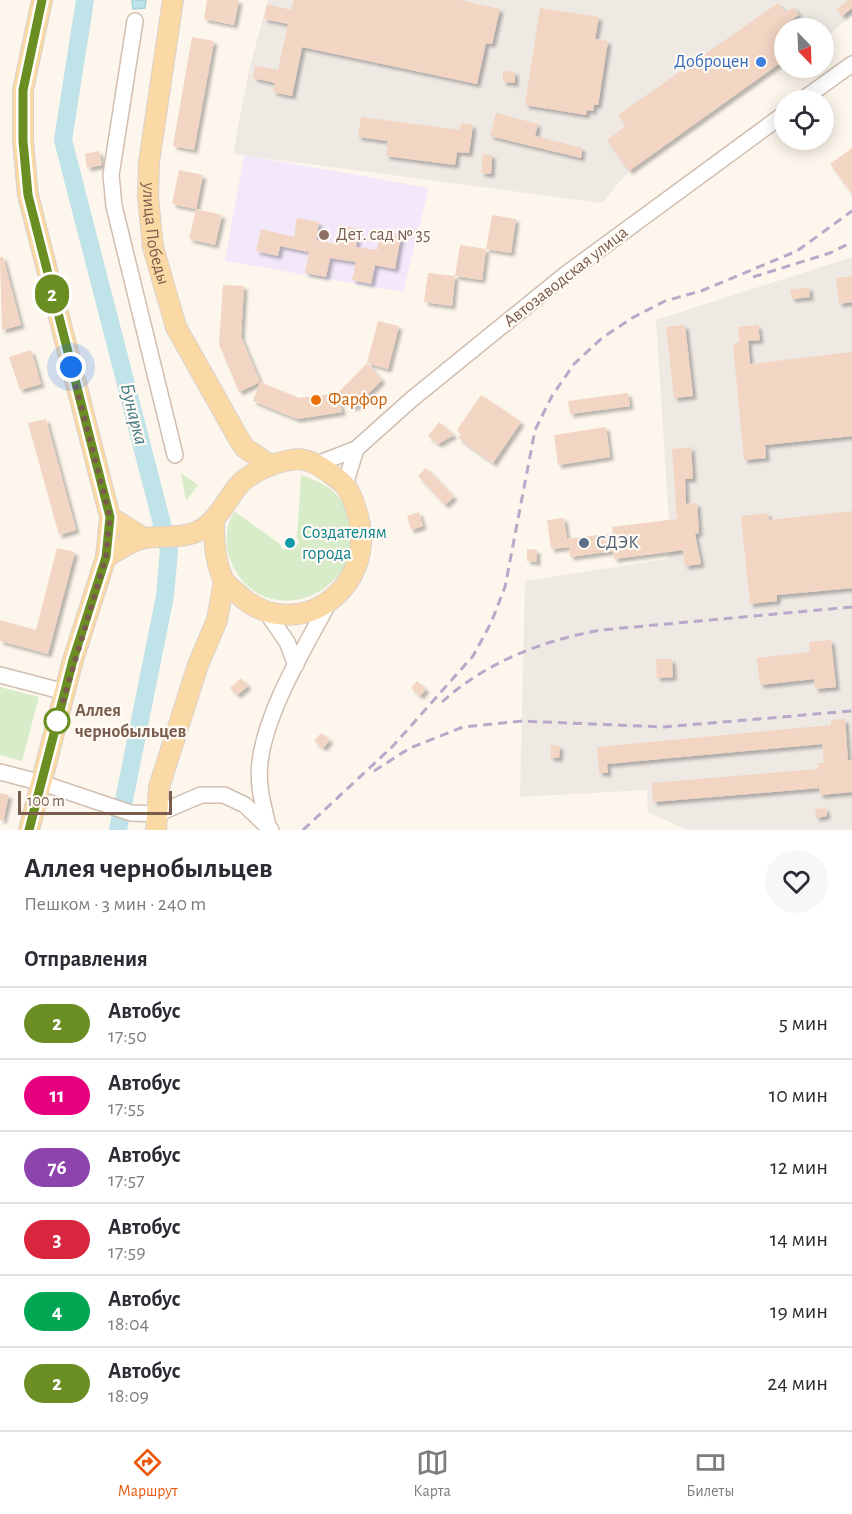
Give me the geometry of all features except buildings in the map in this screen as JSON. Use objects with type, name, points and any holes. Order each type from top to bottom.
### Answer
[{"type":"main road","points":[[28,830],[65,692],[106,557],[110,517],[28,195],[23,141],[23,90],[42,0]]},
{"type":"main road","name":"улица Победы","points":[[173,0],[149,162],[148,197],[153,247],[176,327],[245,448]]},
{"type":"main road","points":[[240,483],[245,448],[270,465]]},
{"type":"main road","points":[[106,557],[147,538],[186,534],[214,521],[240,483],[270,465],[294,459],[317,464],[345,485],[354,501],[362,529],[363,549],[358,566],[345,585],[330,600],[299,615],[261,610],[217,620]]},
{"type":"main road","points":[[110,517],[147,538]]},
{"type":"main road","points":[[156,822],[159,787],[198,665],[217,620],[224,581],[214,548],[214,521]]},
{"type":"main road","points":[[186,534],[214,548]]},
{"type":"main road","points":[[224,581],[261,610]]},
{"type":"street","points":[[135,21],[111,175],[114,206],[175,455]]},
{"type":"street","points":[[816,90],[852,64]]},
{"type":"street","name":"Автозаводская улица","points":[[356,449],[412,399],[566,274],[774,121]]},
{"type":"street","points":[[317,464],[356,449]]},
{"type":"street","points":[[345,485],[356,449]]},
{"type":"street","points":[[269,828],[260,790],[260,762],[266,731],[296,665],[330,600]]},
{"type":"street","points":[[261,610],[287,642],[296,665]]},
{"type":"street","points":[[0,675],[65,692]]},
{"type":"street","points":[[0,772],[42,783],[156,822],[201,795],[224,795],[245,805],[269,828]]},
{"type":"shaded area","points":[[268,0],[852,0],[852,16],[834,30],[834,18],[774,18],[774,67],[629,171],[602,203],[233,154],[249,70]]},
{"type":"shaded area","name":"Дет. сад № 35","points":[[244,155],[429,188],[403,292],[225,261]]},
{"type":"shaded area","points":[[852,257],[852,830],[687,830],[648,812],[647,790],[520,797],[525,581],[667,559],[671,552],[656,320]]},
{"type":"green space","points":[[181,473],[198,485],[186,501]]},
{"type":"green space","points":[[301,475],[328,487],[340,499],[348,517],[353,550],[344,569],[323,589],[294,600],[265,597],[252,590],[241,579],[232,564],[227,544],[227,530],[234,511],[280,544],[283,550],[299,543],[297,537]]},
{"type":"green space","points":[[0,687],[39,697],[22,761],[0,755]]},
{"type":"water","points":[[132,0],[146,0],[145,8],[133,9]]},
{"type":"waterway","name":"Бунарка","points":[[85,0],[63,140],[169,551],[165,596],[118,830]]},
{"type":"railway","points":[[303,830],[393,746],[473,656],[491,623],[505,587],[535,430],[552,396],[574,364],[602,338],[632,318],[665,301],[701,291],[797,251],[852,211]]},
{"type":"railway","points":[[753,277],[830,253],[852,242]]},
{"type":"railway","points":[[442,702],[477,675],[497,664],[537,647],[580,634],[601,630],[852,607]]},
{"type":"railway","points":[[374,771],[410,748],[463,727],[522,721],[663,727],[852,711]]},
{"type":"bus line","name":"2","points":[[29,830],[73,660],[106,557],[110,517],[28,195],[23,141],[23,90],[42,0]]},
{"type":"place","name":"Доброцен","points":[[761,62]]},
{"type":"place","name":"Дет. сад № 35","points":[[324,235]]},
{"type":"place","name":"Фарфор","points":[[316,400]]},
{"type":"place","name":"Создателям города","points":[[290,543]]},
{"type":"place","name":"СДЭК","points":[[584,543]]},
{"type":"place","name":"Аллея чернобыльцев","points":[[57,721]]},
{"type":"route","points":[[57,721],[73,660],[106,557],[110,517],[71,367]]}]
